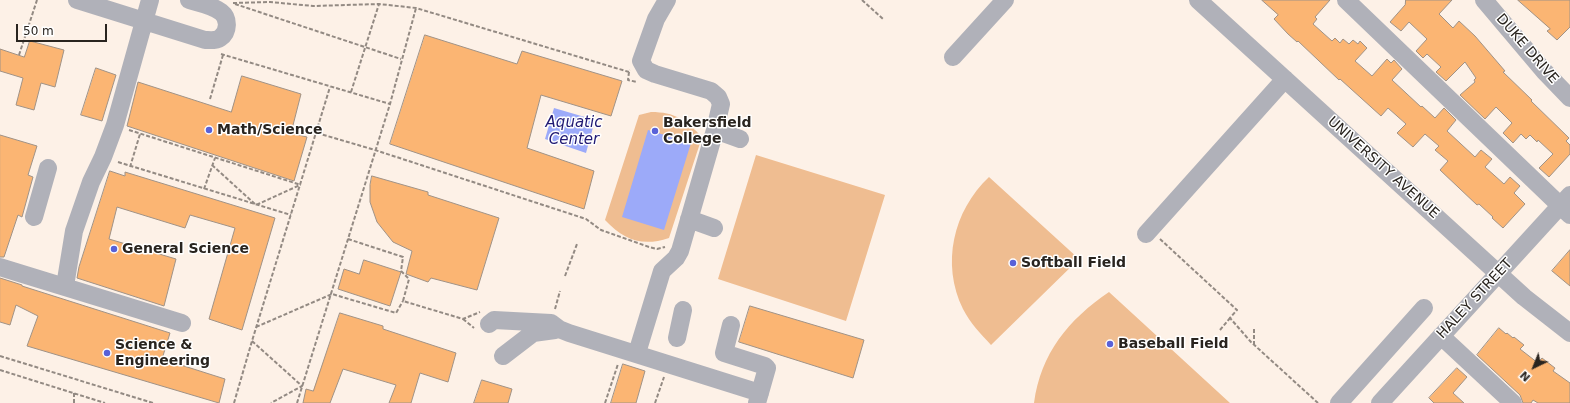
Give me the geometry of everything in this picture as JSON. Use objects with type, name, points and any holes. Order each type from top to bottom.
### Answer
[{"type":"street","points":[[77,0],[205,40],[220,38],[226,31],[227,22],[225,15],[214,8],[189,0]]},
{"type":"street","points":[[65,286],[74,231],[91,182],[103,157],[115,125],[150,0]]},
{"type":"street","points":[[638,353],[662,272],[680,252],[721,104],[718,97],[711,91],[655,74],[646,70],[641,61],[656,19],[667,0]]},
{"type":"street","points":[[953,57],[1005,0]]},
{"type":"street","name":"UNIVERSITY AVENUE","points":[[1198,0],[1524,297],[1570,333]]},
{"type":"street","points":[[1346,0],[1567,205]]},
{"type":"street","name":"DUKE DRIVE","points":[[1484,0],[1524,48],[1570,98]]},
{"type":"street","points":[[1148,232],[1285,79]]},
{"type":"street","points":[[715,130],[740,139]]},
{"type":"street","points":[[34,217],[48,168]]},
{"type":"street","name":"HALEY STREET","points":[[1385,401],[1498,273],[1567,205]]},
{"type":"street","points":[[689,219],[714,228]]},
{"type":"street","points":[[0,266],[182,323]]},
{"type":"street","points":[[1339,403],[1424,308]]},
{"type":"street","points":[[677,338],[683,310]]},
{"type":"street","points":[[483,322],[494,320],[551,323],[559,329],[638,353],[758,398],[767,368],[765,366],[724,353],[731,325]]},
{"type":"street","points":[[503,356],[533,333],[559,329]]},
{"type":"street","points":[[1441,336],[1513,403]]},
{"type":"path","points":[[19,55],[37,0]]},
{"type":"path","points":[[862,0],[883,19]]},
{"type":"path","points":[[401,59],[233,3],[270,2],[313,6],[379,4],[416,8],[629,72]]},
{"type":"path","points":[[351,92],[379,4]]},
{"type":"path","points":[[297,403],[390,104],[416,8]]},
{"type":"path","points":[[219,54],[390,104]]},
{"type":"path","points":[[210,99],[223,55]]},
{"type":"path","points":[[632,64],[628,80],[641,84]]},
{"type":"path","points":[[234,403],[330,87]]},
{"type":"path","points":[[115,125],[301,185]]},
{"type":"path","points":[[317,133],[375,150],[586,219],[601,230],[657,249],[664,248],[669,244]]},
{"type":"path","points":[[130,167],[140,134]]},
{"type":"path","points":[[103,157],[130,167],[291,215]]},
{"type":"path","points":[[204,189],[215,158]]},
{"type":"path","points":[[212,165],[256,205]]},
{"type":"path","points":[[256,205],[301,185]]},
{"type":"path","points":[[1148,232],[1237,310],[1220,330]]},
{"type":"path","points":[[256,327],[332,294],[396,313],[403,302],[409,279],[400,271],[403,257],[348,239]]},
{"type":"path","points":[[565,276],[576,244]]},
{"type":"path","points":[[555,310],[560,291]]},
{"type":"path","points":[[403,302],[463,319],[483,322]]},
{"type":"path","points":[[1230,318],[1254,345],[1318,403]]},
{"type":"path","points":[[463,319],[483,322]]},
{"type":"path","points":[[1254,329],[1254,345]]},
{"type":"path","points":[[252,341],[302,386]]},
{"type":"path","points":[[0,356],[153,403]]},
{"type":"path","points":[[605,403],[620,358]]},
{"type":"path","points":[[0,370],[105,403]]},
{"type":"path","points":[[656,403],[666,372]]},
{"type":"path","points":[[271,403],[302,386]]},
{"type":"path","points":[[74,393],[74,403]]},
{"type":"shaded area","points":[[659,112],[680,118],[702,137],[669,238],[659,241],[642,242],[619,233],[605,220],[639,115]]},
{"type":"shaded area","points":[[756,155],[885,195],[846,321],[718,279]]},
{"type":"shaded area","name":"Softball Field","points":[[989,177],[1079,259],[991,345],[972,324],[963,309],[956,292],[952,256],[954,239],[959,222],[977,191]]},
{"type":"shaded area","name":"Baseball Field","points":[[1109,292],[1230,403],[1034,403],[1043,368],[1059,339],[1081,314]]},
{"type":"water","name":"Aquatic Center","points":[[554,108],[595,120],[586,153],[545,139]]},
{"type":"water","points":[[648,130],[691,143],[664,230],[622,217]]},
{"type":"building","points":[[1262,0],[1330,0],[1315,17],[1317,19],[1313,24],[1332,41],[1335,38],[1340,43],[1343,39],[1349,44],[1353,40],[1358,44],[1360,41],[1367,48],[1355,61],[1372,76],[1387,59],[1391,63],[1394,60],[1402,69],[1392,80],[1435,118],[1444,108],[1456,120],[1447,131],[1475,157],[1481,150],[1492,159],[1485,167],[1504,184],[1510,177],[1520,186],[1514,193],[1525,204],[1503,228],[1479,204],[1477,205],[1440,170],[1448,161],[1435,150],[1439,146],[1425,134],[1413,147],[1397,133],[1406,124],[1388,108],[1381,116],[1340,79],[1339,80],[1298,41],[1297,42],[1288,34],[1274,19],[1278,15]]},
{"type":"building","points":[[1406,0],[1452,0],[1439,14],[1453,28],[1459,21],[1475,36],[1505,71],[1503,72],[1569,138],[1566,141],[1570,145],[1570,154],[1549,177],[1539,168],[1553,154],[1538,140],[1537,142],[1530,135],[1526,139],[1521,134],[1513,143],[1503,133],[1512,123],[1496,107],[1485,119],[1460,95],[1475,82],[1474,80],[1476,78],[1465,62],[1446,81],[1436,72],[1441,67],[1427,54],[1423,58],[1416,51],[1427,39],[1409,22],[1401,31],[1390,22],[1405,5]]},
{"type":"building","points":[[1518,0],[1570,0],[1570,27],[1557,40],[1547,31],[1550,29]]},
{"type":"building","points":[[425,35],[517,64],[522,51],[622,81],[611,116],[541,95],[527,148],[594,171],[584,209],[390,144]]},
{"type":"building","points":[[30,41],[64,50],[55,87],[41,83],[34,110],[16,105],[23,78],[0,71],[0,49],[24,57]]},
{"type":"building","points":[[96,68],[116,75],[102,121],[81,115]]},
{"type":"building","name":"Math/Science","points":[[242,76],[301,94],[291,133],[307,137],[294,181],[127,126],[138,82],[231,112]]},
{"type":"building","points":[[0,135],[37,146],[28,175],[33,177],[22,217],[18,215],[4,257],[0,257]]},
{"type":"building","name":"General Science","points":[[110,171],[125,176],[125,172],[275,218],[242,330],[209,319],[235,228],[190,215],[185,228],[117,207],[109,239],[176,259],[164,306],[77,278],[79,267]]},
{"type":"building","points":[[372,176],[428,192],[428,195],[499,218],[477,290],[431,278],[428,282],[406,274],[412,251],[393,242],[377,222],[370,202],[370,185]]},
{"type":"building","points":[[1570,250],[1570,286],[1552,271]]},
{"type":"building","points":[[364,260],[401,272],[390,306],[338,289],[344,269],[359,274]]},
{"type":"building","name":"Science & Engineering","points":[[0,278],[170,333],[162,359],[225,379],[219,403],[27,346],[38,316],[16,305],[10,325],[0,322]]},
{"type":"building","points":[[750,306],[864,340],[853,378],[739,342]]},
{"type":"building","points":[[340,313],[383,326],[383,329],[456,353],[448,382],[420,373],[411,403],[389,403],[396,385],[343,369],[330,403],[303,403],[306,389],[313,391]]},
{"type":"building","points":[[1499,328],[1524,345],[1520,349],[1538,363],[1542,358],[1555,368],[1553,371],[1570,383],[1570,403],[1538,403],[1533,400],[1531,403],[1523,403],[1520,395],[1477,355]]},
{"type":"building","points":[[623,364],[645,371],[636,403],[611,403]]},
{"type":"building","points":[[1457,368],[1467,377],[1453,393],[1464,403],[1434,403],[1429,398]]},
{"type":"building","points":[[482,380],[512,389],[508,403],[474,403]]},
{"type":"place","name":"Math/Science","points":[[209,130]]},
{"type":"place","name":"Bakersfield College","points":[[655,131]]},
{"type":"place","name":"General Science","points":[[114,249]]},
{"type":"place","name":"Softball Field","points":[[1013,263]]},
{"type":"place","name":"Baseball Field","points":[[1110,344]]},
{"type":"place","name":"Science & Engineering","points":[[107,353]]}]
